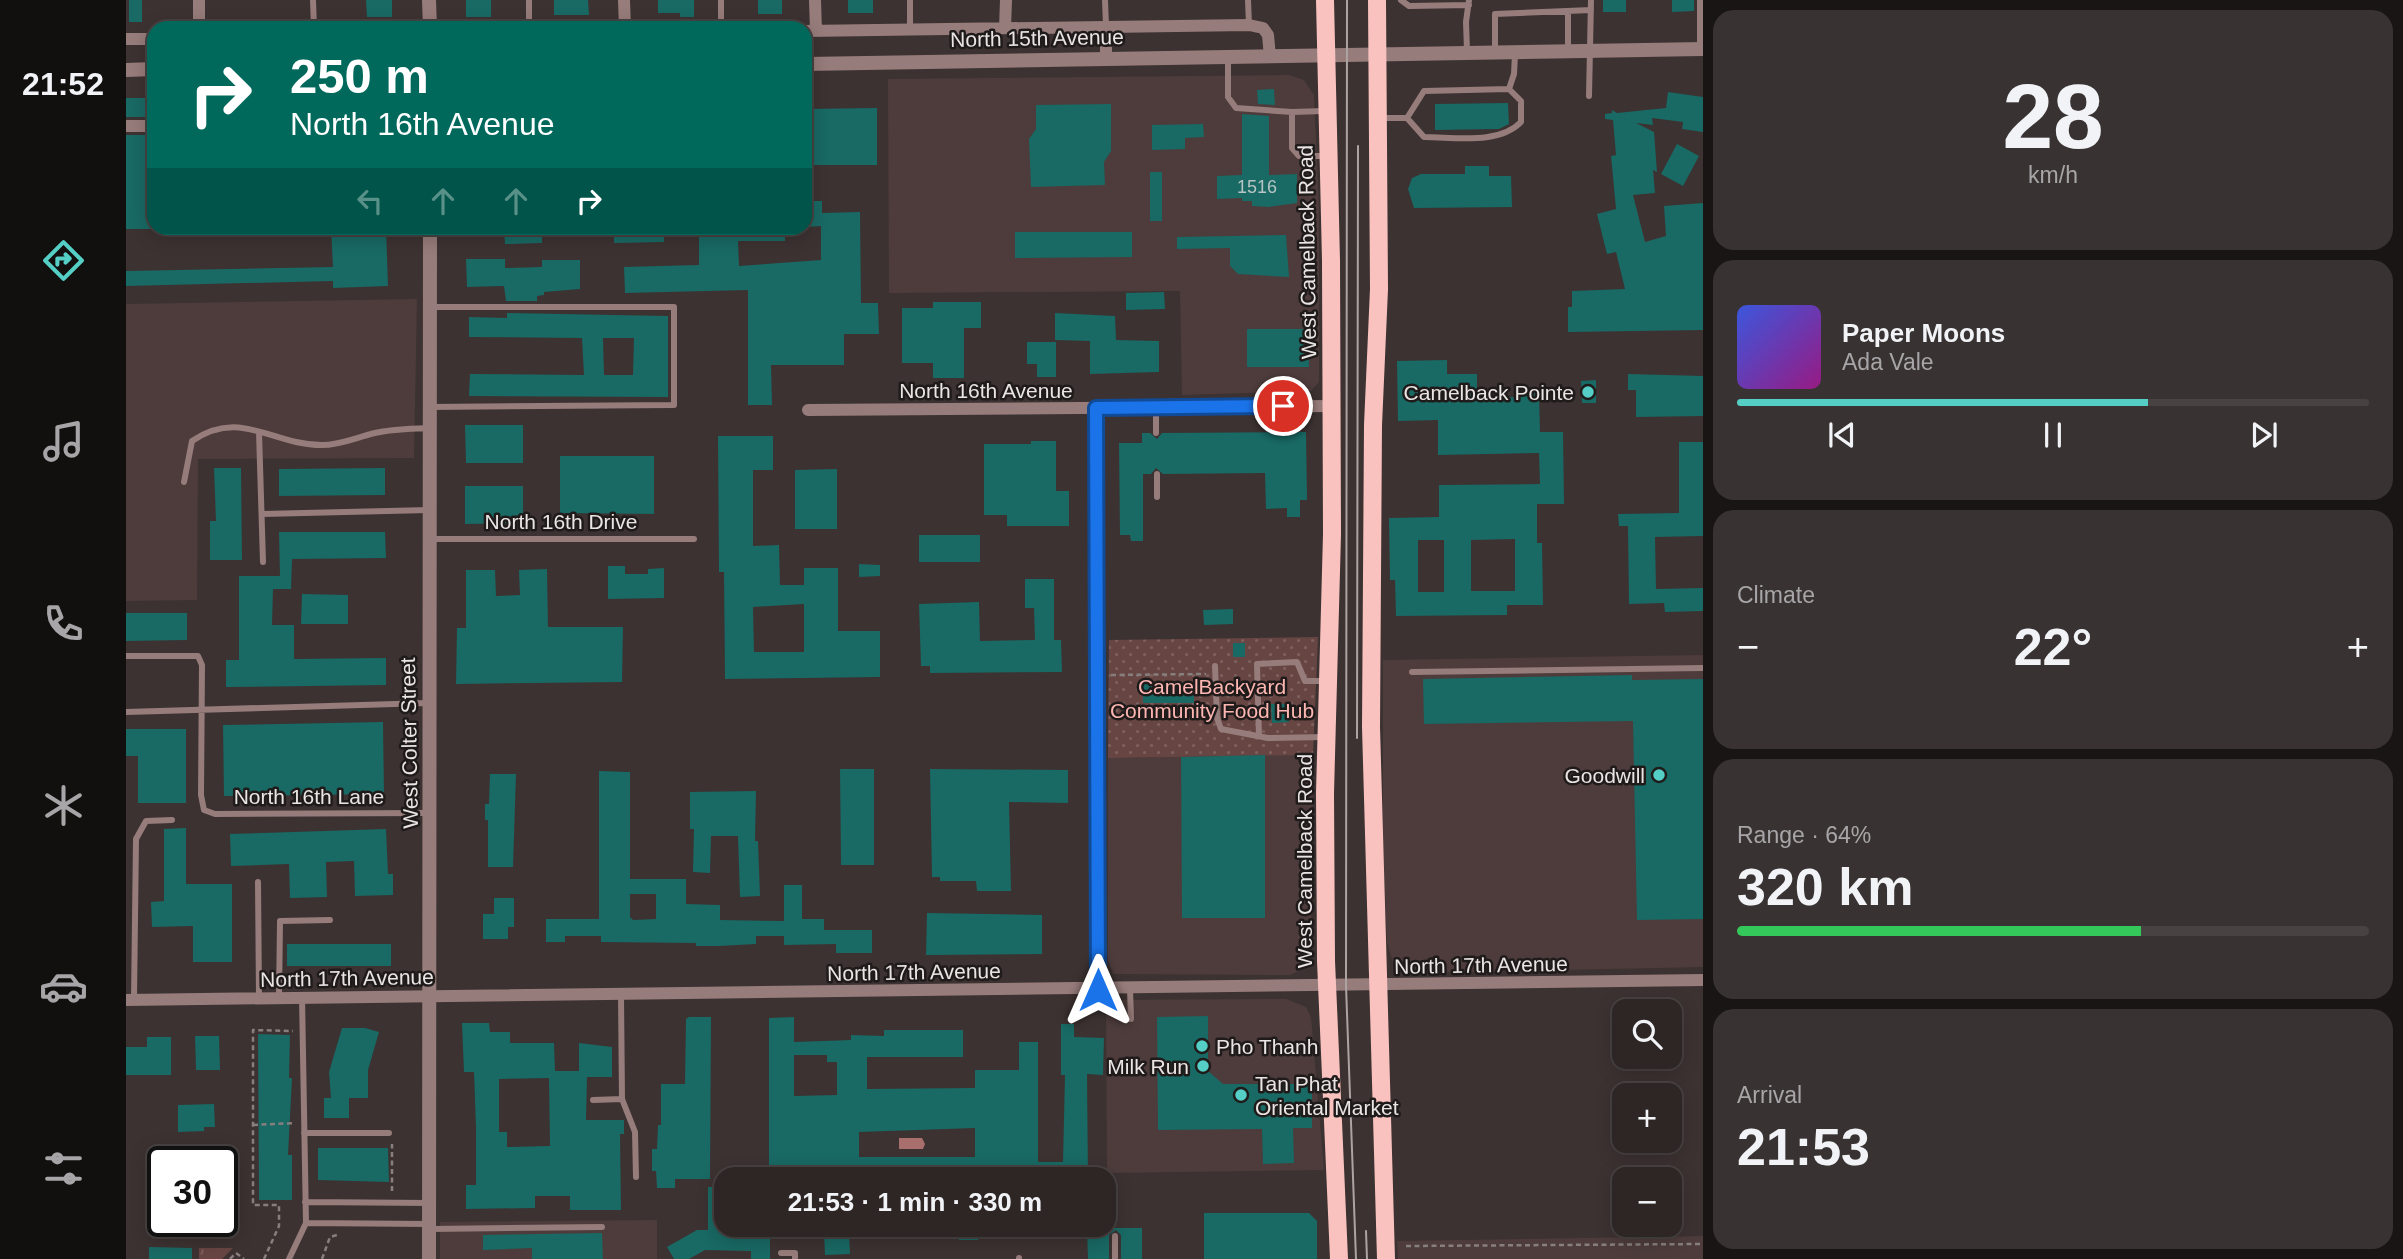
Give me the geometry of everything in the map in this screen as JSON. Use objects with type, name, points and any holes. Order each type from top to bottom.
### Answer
[{"type":"main road","name":"West Camelback Road","points":[[1325,0],[1332,406],[1326,986],[1339,1259]]},
{"type":"main road","points":[[1377,0],[1379,118],[1371,727],[1386,1259]]},
{"type":"street","points":[[199,0],[199,21]]},
{"type":"street","points":[[429,0],[430,21]]},
{"type":"street","points":[[624,0],[625,21]]},
{"type":"street","points":[[812,21],[815,0]]},
{"type":"street","points":[[1005,28],[1006,0]]},
{"type":"street","points":[[1249,25],[1263,28],[1268,35],[1270,57]]},
{"type":"street","name":"North 15th Avenue","points":[[812,31],[1249,25]]},
{"type":"street","points":[[1106,28],[1106,59]]},
{"type":"street","points":[[126,39],[147,39]]},
{"type":"street","name":"North 15th Avenue","points":[[812,64],[1702,49]]},
{"type":"street","points":[[126,70],[147,69]]},
{"type":"street","points":[[126,126],[147,126]]},
{"type":"street","name":"West Colter Street","points":[[429,1259],[430,235]]},
{"type":"street","name":"North 16th Avenue","points":[[808,410],[1332,406]]},
{"type":"street","points":[[1096,408],[1098,990]]},
{"type":"street","name":"North 17th Avenue","points":[[130,1000],[1098,990],[1703,980]]},
{"type":"lane","points":[[313,0],[314,21]]},
{"type":"lane","points":[[528,0],[529,21]]},
{"type":"lane","points":[[721,0],[721,21]]},
{"type":"lane","points":[[910,0],[910,30]]},
{"type":"lane","points":[[1105,0],[1106,28]]},
{"type":"lane","points":[[1248,0],[1249,25]]},
{"type":"lane","points":[[1401,0],[1409,6],[1469,2],[1467,53]]},
{"type":"lane","points":[[1589,92],[1591,0]]},
{"type":"lane","points":[[1700,0],[1702,49]]},
{"type":"lane","points":[[1495,52],[1495,14],[1591,10]]},
{"type":"lane","points":[[1568,11],[1568,51]]},
{"type":"lane","points":[[1509,89],[1514,74],[1515,52]]},
{"type":"lane","points":[[1228,57],[1228,97],[1236,108],[1292,112],[1328,111]]},
{"type":"lane","points":[[1379,118],[1407,118],[1424,137],[1491,137],[1510,133],[1521,122],[1521,101],[1509,89],[1424,91],[1407,118]]},
{"type":"lane","points":[[1292,112],[1294,154],[1329,156]]},
{"type":"lane","points":[[429,307],[674,307],[674,405],[429,407]]},
{"type":"lane","points":[[1156,408],[1156,433]]},
{"type":"lane","points":[[184,482],[192,442],[208,430],[232,425],[320,445],[340,443],[376,432],[429,428]]},
{"type":"lane","points":[[259,432],[263,562]]},
{"type":"lane","points":[[1157,474],[1157,498]]},
{"type":"lane","points":[[262,514],[429,510]]},
{"type":"lane","name":"North 16th Drive","points":[[429,539],[694,539]]},
{"type":"lane","name":"North 16th Lane","points":[[126,656],[198,656],[202,665],[201,794],[204,810],[215,814],[431,813]]},
{"type":"lane","points":[[1259,736],[1257,664],[1297,662],[1305,681],[1328,681]]},
{"type":"lane","points":[[1215,666],[1217,718],[1221,729],[1259,736],[1327,737]]},
{"type":"lane","points":[[1412,672],[1703,668]]},
{"type":"lane","points":[[126,712],[430,703]]},
{"type":"lane","points":[[130,1000],[136,839],[146,821],[172,820]]},
{"type":"lane","points":[[258,882],[259,998]]},
{"type":"lane","points":[[279,998],[279,922],[330,920]]},
{"type":"lane","points":[[1130,989],[1131,1019]]},
{"type":"lane","points":[[621,995],[622,1099],[635,1132],[636,1177]]},
{"type":"lane","points":[[289,1259],[306,1223],[302,997]]},
{"type":"lane","points":[[593,1100],[622,1099]]},
{"type":"lane","points":[[304,1133],[389,1133]]},
{"type":"lane","points":[[305,1202],[429,1203]]},
{"type":"lane","points":[[306,1223],[602,1227]]},
{"type":"lane","points":[[1115,1237],[1115,1259]]},
{"type":"lane","points":[[781,1253],[795,1253],[795,1259]]},
{"type":"path","points":[[1097,676],[1216,674]]},
{"type":"path","points":[[264,1259],[279,1226],[279,1205],[253,1205],[253,1030],[303,1031]]},
{"type":"path","points":[[253,1125],[304,1123]]},
{"type":"path","points":[[380,1191],[392,1191],[393,1144]]},
{"type":"path","points":[[322,1259],[330,1237],[349,1235]]},
{"type":"path","points":[[1406,1246],[1703,1244]]},
{"type":"path","points":[[230,1259],[236,1253],[244,1259]]},
{"type":"shaded area","points":[[1289,75],[1304,80],[1314,95],[1319,210],[1319,382],[1311,391],[1182,395],[1180,291],[889,293],[888,79]]},
{"type":"shaded area","points":[[417,299],[414,458],[198,459],[197,600],[126,601],[126,304]]},
{"type":"shaded area","points":[[1703,655],[1703,967],[1416,973],[1405,972],[1393,963],[1387,942],[1383,841],[1383,660]]},
{"type":"shaded area","points":[[1313,755],[1311,959],[1307,967],[1290,975],[1113,974],[1108,960],[1108,758]]},
{"type":"shaded area","points":[[1286,999],[1306,1007],[1311,1017],[1324,1170],[1116,1173],[1116,1167],[1107,1167],[1106,1000]]},
{"type":"shaded area","points":[[657,1220],[657,1259],[440,1259],[440,1222]]},
{"type":"shaded area","points":[[1703,1236],[1703,1259],[1398,1259],[1397,1241],[1682,1237]]},
{"type":"green space","name":"CamelBackyard Community Food Hub","points":[[1318,637],[1313,755],[1108,758],[1109,640]]},
{"type":"green space","points":[[199,1248],[233,1248],[222,1259],[199,1259]]},
{"type":"water","points":[[899,1138],[922,1138],[925,1144],[923,1149],[899,1149]]},
{"type":"building","points":[[129,0],[142,0],[142,22],[129,22]]},
{"type":"building","points":[[366,0],[392,0],[392,17],[367,17]]},
{"type":"building","points":[[466,0],[491,0],[491,17],[466,17]]},
{"type":"building","points":[[554,0],[588,0],[589,15],[554,15]]},
{"type":"building","points":[[658,0],[694,0],[694,17],[680,17],[680,13],[658,13]]},
{"type":"building","points":[[758,0],[782,0],[782,14],[758,14]]},
{"type":"building","points":[[848,0],[873,0],[873,13],[848,13]]},
{"type":"building","points":[[1603,0],[1626,0],[1626,12],[1603,12]]},
{"type":"building","points":[[1672,0],[1694,0],[1694,11],[1672,12]]},
{"type":"building","points":[[1274,89],[1275,105],[1258,104],[1257,90]]},
{"type":"building","points":[[1668,92],[1703,97],[1703,132],[1682,129],[1683,122],[1652,118],[1653,125],[1636,123],[1654,132],[1657,172],[1653,170],[1655,193],[1633,195],[1645,242],[1666,236],[1664,206],[1703,203],[1703,330],[1568,332],[1568,307],[1572,307],[1572,291],[1625,289],[1616,252],[1607,254],[1597,214],[1616,209],[1611,156],[1616,155],[1613,120],[1605,119],[1605,114],[1612,113],[1612,110],[1617,113],[1666,108]]},
{"type":"building","points":[[126,98],[147,98],[147,117],[126,117]]},
{"type":"building","points":[[1508,103],[1509,124],[1499,129],[1435,130],[1435,104]]},
{"type":"building","points":[[1111,104],[1111,151],[1104,162],[1105,185],[1031,187],[1029,139],[1036,129],[1036,105]]},
{"type":"building","points":[[877,108],[877,165],[812,165],[812,109]]},
{"type":"building","points":[[1242,114],[1269,116],[1269,175],[1297,174],[1297,203],[1269,207],[1252,206],[1252,201],[1242,201],[1242,198],[1217,199],[1217,176],[1242,175]]},
{"type":"building","points":[[1203,124],[1204,137],[1185,138],[1185,149],[1152,150],[1152,125]]},
{"type":"building","points":[[126,135],[147,135],[147,229],[126,229]]},
{"type":"building","points":[[1677,144],[1699,156],[1683,186],[1661,174]]},
{"type":"building","points":[[1465,166],[1489,166],[1489,176],[1511,176],[1512,207],[1414,208],[1408,189],[1412,178],[1421,174],[1465,174]]},
{"type":"building","points":[[1150,172],[1162,172],[1162,221],[1150,221]]},
{"type":"building","points":[[812,201],[822,201],[822,213],[860,212],[861,303],[878,303],[879,334],[844,334],[844,365],[771,365],[772,405],[748,405],[748,290],[625,293],[624,267],[699,265],[699,235],[785,235],[785,241],[738,241],[739,266],[821,260],[821,226],[812,227]]},
{"type":"building","points":[[1015,232],[1132,232],[1132,257],[1015,258]]},
{"type":"building","points":[[331,235],[386,235],[388,286],[333,288],[333,281],[126,286],[126,271],[333,267]]},
{"type":"building","points":[[504,235],[542,235],[542,243],[505,244]]},
{"type":"building","points":[[614,235],[664,235],[664,242],[614,243]]},
{"type":"building","points":[[1286,235],[1289,277],[1238,274],[1230,266],[1230,248],[1177,249],[1177,237]]},
{"type":"building","points":[[466,259],[505,259],[505,268],[542,267],[542,260],[580,260],[580,289],[544,292],[544,295],[537,296],[537,301],[506,301],[504,286],[467,287]]},
{"type":"building","points":[[1164,292],[1165,309],[1126,310],[1126,293]]},
{"type":"building","points":[[933,302],[981,302],[981,328],[964,328],[964,378],[933,378],[933,363],[902,363],[902,308],[933,308]]},
{"type":"building","points":[[507,313],[668,316],[668,397],[469,396],[470,374],[584,375],[582,338],[469,337],[469,317],[507,318]],"holes":[[[603,338],[634,338],[633,375],[604,375]]]},
{"type":"building","points":[[1055,313],[1115,316],[1116,340],[1159,341],[1159,372],[1090,374],[1090,341],[1055,340]]},
{"type":"building","points":[[1247,329],[1308,329],[1309,367],[1247,367]]},
{"type":"building","points":[[1027,342],[1056,342],[1056,377],[1037,377],[1037,364],[1027,364]]},
{"type":"building","points":[[1447,360],[1447,374],[1477,374],[1477,398],[1521,397],[1521,393],[1539,392],[1540,432],[1563,432],[1564,504],[1537,504],[1537,543],[1542,543],[1543,605],[1507,605],[1507,615],[1396,616],[1395,580],[1390,580],[1389,518],[1439,517],[1439,485],[1540,484],[1539,453],[1438,455],[1438,420],[1398,421],[1397,361]],"holes":[[[1515,539],[1515,591],[1471,591],[1471,540]],[[1418,540],[1444,540],[1444,592],[1418,592]]]},
{"type":"building","points":[[1628,374],[1703,376],[1703,416],[1636,417],[1636,390],[1628,390]]},
{"type":"building","name":"Camelback Pointe","points":[[1596,380],[1596,403],[1582,403],[1581,381]]},
{"type":"building","points":[[465,425],[523,425],[523,463],[466,463]]},
{"type":"building","points":[[1306,432],[1307,500],[1300,500],[1300,517],[1287,517],[1287,508],[1266,509],[1265,473],[1163,474],[1156,468],[1151,474],[1143,474],[1143,541],[1131,541],[1130,535],[1120,535],[1119,443],[1142,443],[1142,433],[1150,433],[1157,439],[1162,433]]},
{"type":"building","points":[[718,436],[773,436],[773,470],[753,470],[753,546],[779,545],[780,585],[804,585],[804,568],[838,568],[838,631],[880,631],[880,677],[725,679],[724,572],[719,572]],"holes":[[[804,604],[804,652],[754,652],[753,607]]]},
{"type":"building","points":[[1031,441],[1056,441],[1056,491],[1069,491],[1069,526],[1007,526],[1007,515],[984,515],[984,444],[1031,444]]},
{"type":"building","points":[[1679,442],[1703,442],[1703,536],[1655,537],[1656,589],[1703,588],[1703,611],[1665,612],[1664,603],[1629,604],[1628,526],[1619,526],[1618,514],[1679,513]]},
{"type":"building","points":[[560,456],[654,456],[654,514],[560,513]]},
{"type":"building","points":[[214,468],[241,468],[242,560],[210,560],[210,521],[216,521]]},
{"type":"building","points":[[385,468],[385,495],[279,496],[279,469]]},
{"type":"building","points":[[837,469],[837,529],[795,529],[795,470]]},
{"type":"building","points":[[465,486],[523,486],[523,523],[465,524]]},
{"type":"building","points":[[279,532],[385,532],[386,558],[292,559],[291,589],[273,589],[272,625],[294,625],[294,659],[386,658],[386,685],[226,687],[226,660],[239,660],[239,576],[280,576]]},
{"type":"building","points":[[919,535],[980,535],[980,562],[919,562]]},
{"type":"building","points":[[859,564],[880,565],[880,576],[859,577]]},
{"type":"building","points":[[608,566],[625,566],[625,574],[648,574],[648,569],[664,568],[664,598],[608,599]]},
{"type":"building","points":[[547,569],[548,627],[623,627],[622,682],[456,684],[457,628],[466,628],[466,570],[495,570],[496,596],[520,595],[519,570]]},
{"type":"building","points":[[1025,579],[1054,579],[1054,640],[1061,640],[1062,672],[930,673],[930,666],[921,666],[919,604],[979,602],[980,641],[1035,640],[1034,608],[1025,608]]},
{"type":"building","points":[[302,594],[348,595],[348,624],[301,624]]},
{"type":"building","points":[[1233,609],[1233,624],[1204,625],[1203,610]]},
{"type":"building","points":[[126,613],[187,613],[187,640],[126,641]]},
{"type":"building","points":[[1233,643],[1245,643],[1245,657],[1233,657]]},
{"type":"building","points":[[1632,675],[1632,680],[1703,679],[1703,919],[1637,920],[1633,721],[1424,724],[1423,679]]},
{"type":"building","points":[[1143,682],[1194,682],[1194,703],[1143,703]]},
{"type":"building","points":[[1271,704],[1288,704],[1289,722],[1272,723]]},
{"type":"building","points":[[383,722],[384,794],[224,796],[223,725]]},
{"type":"building","points":[[126,729],[186,729],[186,803],[138,803],[138,756],[126,756]]},
{"type":"building","points":[[1265,755],[1265,918],[1182,918],[1181,757]]},
{"type":"building","points":[[840,769],[874,769],[874,865],[841,865]]},
{"type":"building","points":[[930,769],[1068,770],[1068,803],[1009,802],[1011,891],[977,891],[976,881],[940,881],[940,877],[932,877]]},
{"type":"building","points":[[599,771],[630,772],[630,879],[686,879],[686,904],[720,905],[720,920],[784,921],[784,885],[802,885],[802,919],[824,919],[824,930],[872,930],[872,953],[836,953],[836,944],[784,945],[784,936],[756,936],[756,944],[719,946],[696,946],[696,943],[601,942],[601,936],[565,936],[565,942],[546,942],[546,919],[599,919]],"holes":[[[630,894],[656,894],[656,919],[633,920],[630,917]]]},
{"type":"building","points":[[490,774],[516,774],[513,867],[488,867],[488,820],[485,820],[485,804],[489,804]]},
{"type":"building","points":[[756,791],[755,841],[758,841],[760,896],[740,897],[738,836],[711,836],[710,873],[693,872],[694,829],[690,829],[690,792]]},
{"type":"building","points":[[186,828],[186,884],[232,884],[232,962],[193,962],[193,926],[152,927],[151,902],[164,901],[164,829]]},
{"type":"building","points":[[386,829],[388,874],[393,874],[393,895],[355,896],[354,861],[326,862],[327,897],[290,898],[289,864],[231,866],[230,834]]},
{"type":"building","points":[[494,898],[514,898],[514,927],[508,927],[508,939],[483,939],[483,914],[494,914]]},
{"type":"building","points":[[927,913],[1042,915],[1042,954],[926,955]]},
{"type":"building","points":[[287,944],[391,944],[391,966],[287,966]]},
{"type":"building","points":[[1208,1016],[1208,1071],[1223,1084],[1307,1084],[1312,1087],[1312,1128],[1293,1128],[1294,1163],[1263,1164],[1262,1129],[1158,1130],[1157,1017]]},
{"type":"building","points":[[711,1017],[710,1179],[675,1179],[675,1188],[657,1188],[656,1171],[652,1171],[652,1149],[657,1149],[658,1125],[661,1125],[661,1084],[685,1084],[686,1019]]},
{"type":"building","points":[[794,1017],[794,1042],[851,1040],[851,1035],[884,1036],[884,1030],[963,1030],[963,1057],[867,1057],[867,1089],[975,1088],[975,1070],[1019,1070],[1019,1042],[1038,1042],[1038,1162],[1063,1162],[1065,1075],[1061,1075],[1061,1024],[1074,1024],[1074,1037],[1104,1038],[1103,1075],[1087,1074],[1088,1167],[769,1167],[769,1018]],"holes":[[[794,1055],[827,1055],[827,1062],[837,1062],[837,1095],[794,1096]],[[975,1128],[975,1157],[859,1157],[859,1132]]]},
{"type":"building","points":[[462,1023],[489,1023],[490,1032],[510,1032],[510,1043],[554,1043],[555,1071],[579,1071],[579,1043],[612,1047],[612,1077],[587,1077],[586,1120],[624,1120],[624,1134],[620,1134],[621,1210],[570,1210],[570,1196],[535,1196],[535,1208],[466,1209],[466,1185],[476,1185],[476,1128],[474,1072],[464,1072]],"holes":[[[549,1078],[550,1146],[507,1147],[507,1132],[499,1132],[499,1079]]]},
{"type":"building","points":[[342,1028],[365,1028],[379,1032],[368,1070],[368,1098],[349,1098],[349,1118],[324,1118],[324,1098],[331,1098],[329,1072]]},
{"type":"building","points":[[258,1034],[290,1035],[289,1078],[292,1078],[288,1155],[292,1155],[292,1200],[259,1200]]},
{"type":"building","points":[[195,1036],[219,1036],[220,1070],[196,1070]]},
{"type":"building","points":[[147,1037],[171,1037],[171,1075],[126,1075],[126,1047],[147,1047]]},
{"type":"building","points":[[214,1104],[215,1127],[204,1127],[204,1131],[178,1132],[178,1105]]},
{"type":"building","points":[[318,1148],[388,1148],[389,1182],[318,1180]]},
{"type":"building","points":[[708,1187],[714,1187],[714,1237],[770,1237],[770,1259],[751,1259],[751,1251],[705,1250],[689,1259],[674,1259],[667,1247],[697,1230],[708,1230]]},
{"type":"building","points":[[1204,1213],[1309,1213],[1317,1221],[1317,1259],[1204,1259]]},
{"type":"building","points":[[1116,1228],[1142,1228],[1142,1259],[1121,1259],[1121,1235]]},
{"type":"building","points":[[602,1233],[603,1259],[532,1259],[532,1248],[483,1250],[483,1235]]},
{"type":"building","points":[[824,1237],[849,1237],[850,1254],[825,1255]]},
{"type":"building","points":[[959,1237],[978,1237],[978,1240],[959,1240]]},
{"type":"building","points":[[1087,1237],[1109,1237],[1109,1259],[1088,1259]]},
{"type":"building","points":[[149,1247],[192,1248],[192,1259],[149,1259]]},
{"type":"tram line","points":[[1347,0],[1346,986],[1356,1259]]},
{"type":"tram line","points":[[1357,738],[1358,146]]},
{"type":"tram line","points":[[1366,1231],[1367,1259]]},
{"type":"place","name":"Camelback Pointe","points":[[1588,392]]},
{"type":"place","name":"Goodwill","points":[[1659,775]]},
{"type":"place","name":"Pho Thanh","points":[[1202,1046]]},
{"type":"place","name":"Milk Run","points":[[1203,1066]]},
{"type":"place","name":"Tan Phat Oriental Market","points":[[1241,1095]]},
{"type":"route","points":[[1098,990],[1096,408],[1283,406]]}]
